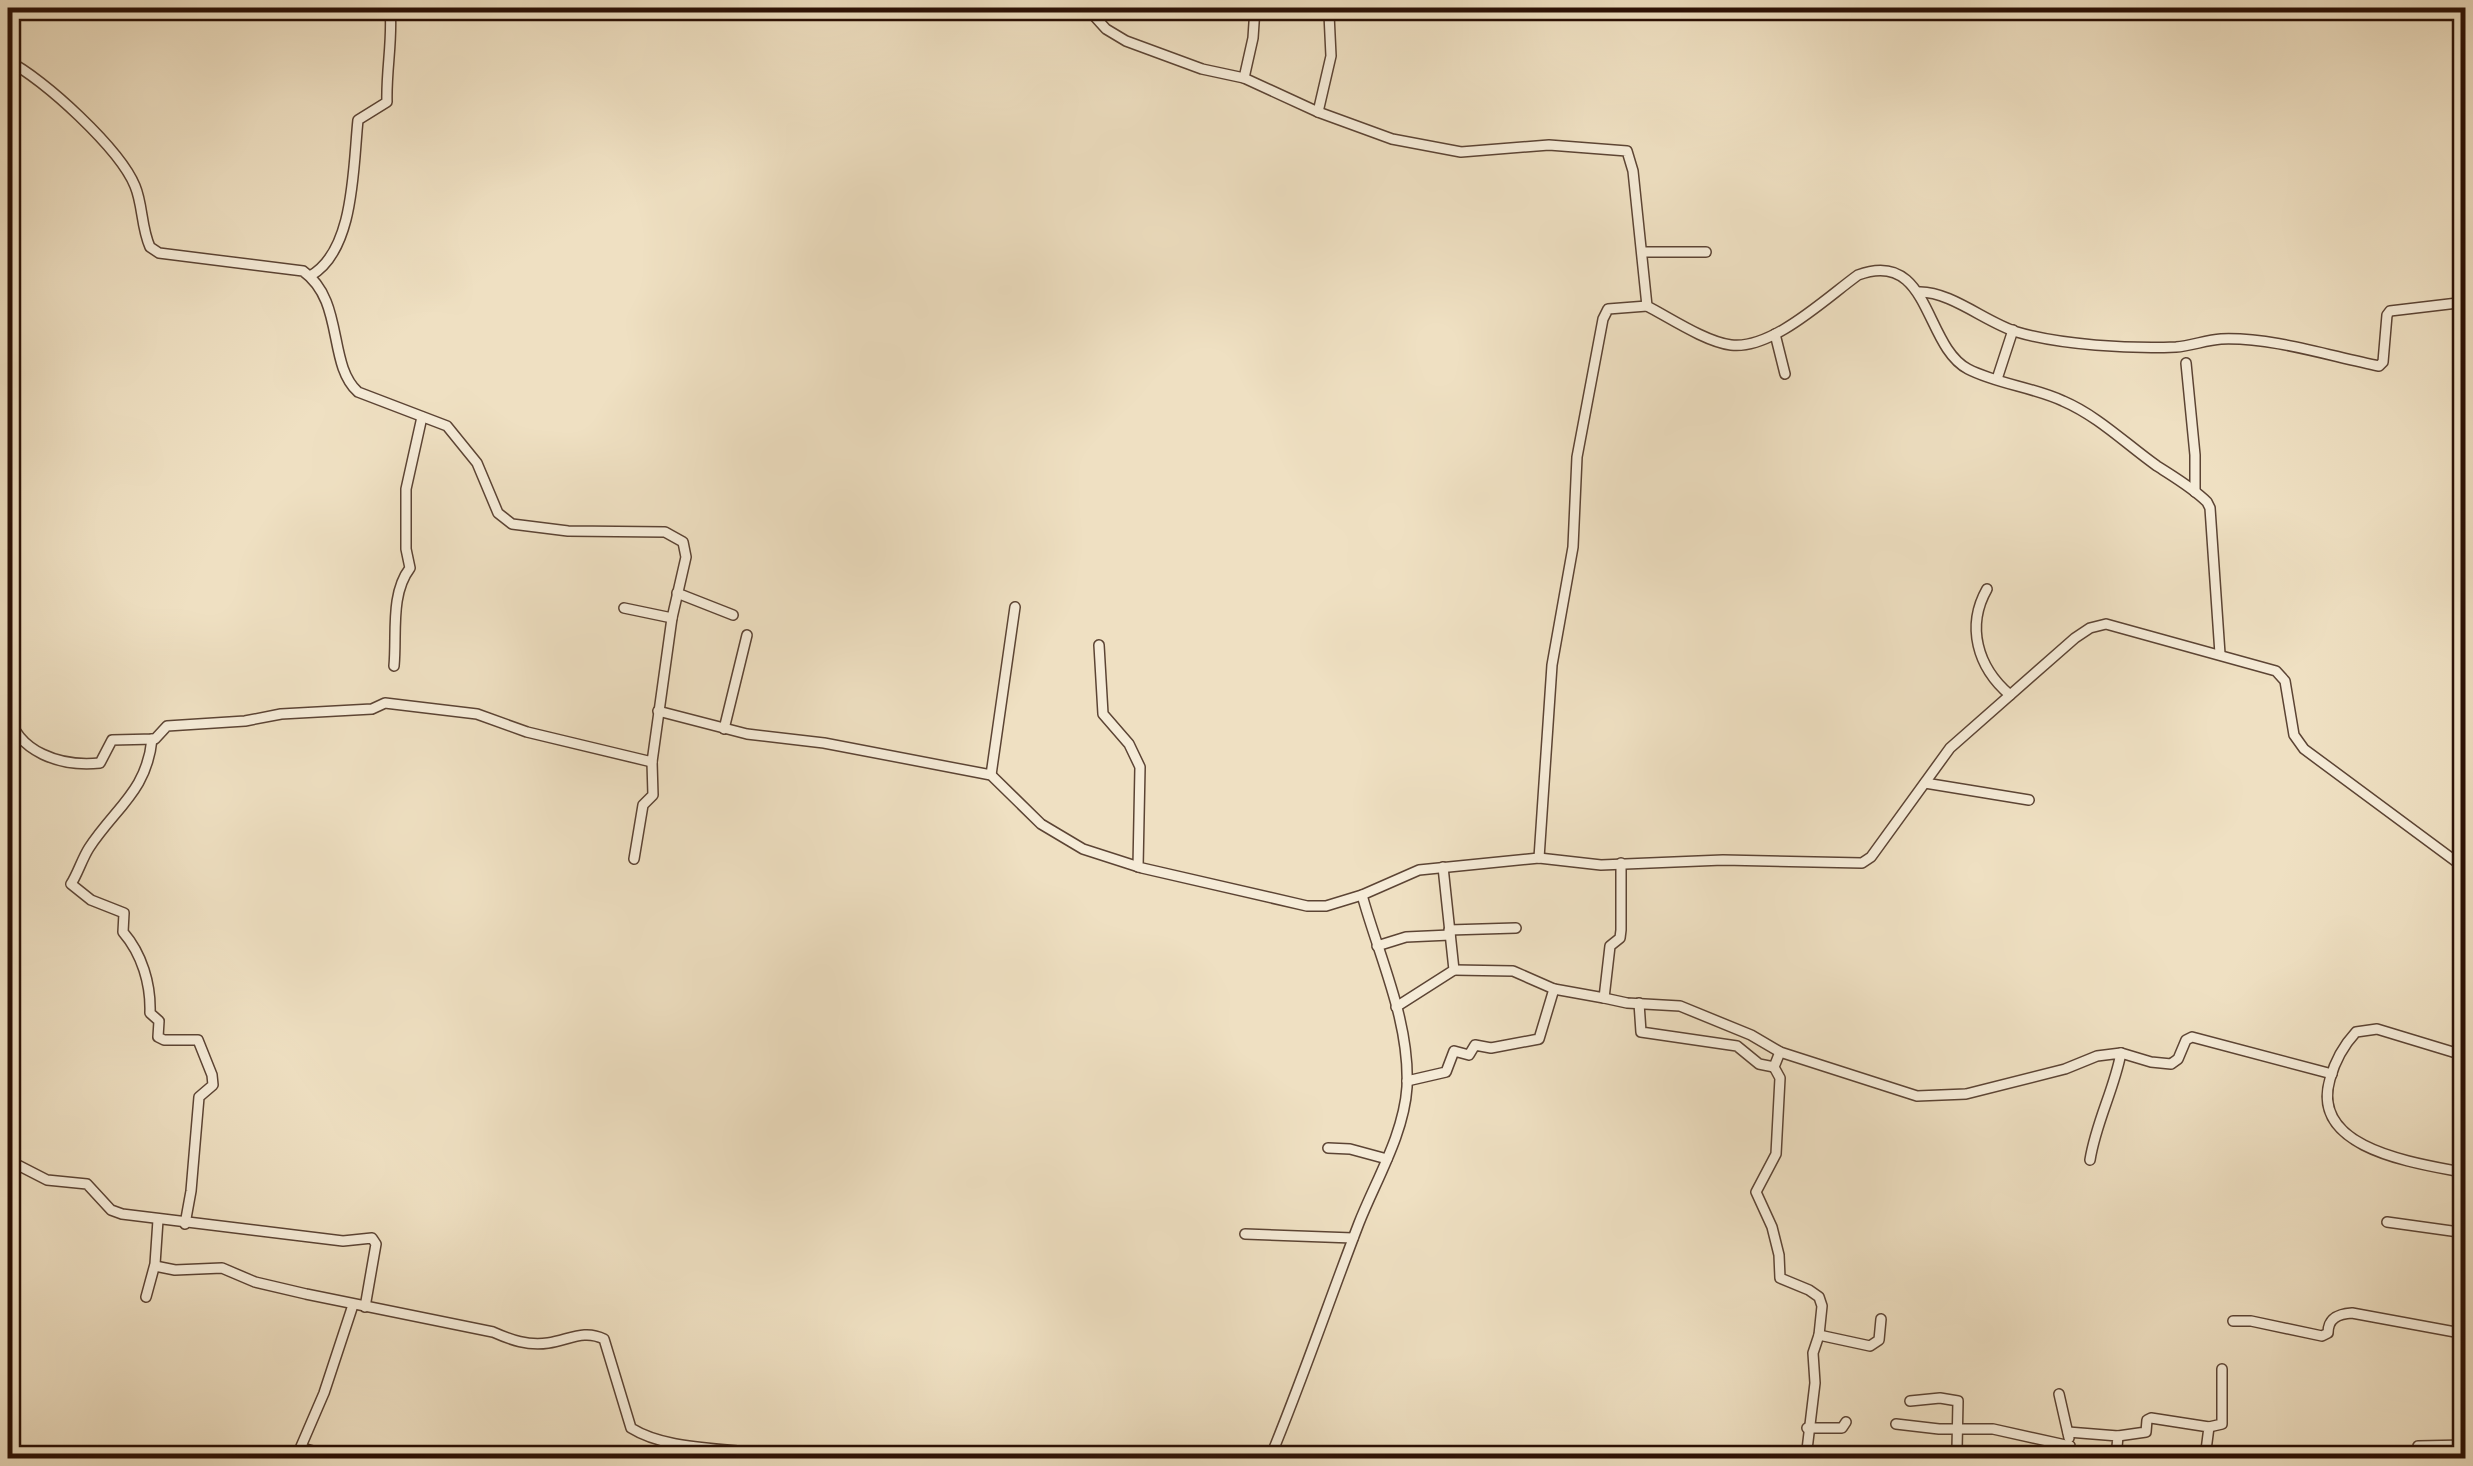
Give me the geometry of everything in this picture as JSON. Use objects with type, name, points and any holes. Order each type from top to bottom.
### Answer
[{"type":"street","points":[[310,276],[324,268],[344,225],[352,195],[358,120],[387,102],[392,44],[390,8]]},
{"type":"street","points":[[1087,8],[1106,29],[1126,41],[1202,69],[1244,78],[1318,112],[1392,139],[1461,152],[1549,145],[1627,151],[1633,172],[1647,306]]},
{"type":"street","points":[[1244,78],[1255,8]]},
{"type":"street","points":[[1318,112],[1331,56],[1330,14]]},
{"type":"street","points":[[8,61],[50,92],[120,159],[137,191],[150,247],[160,252],[303,271],[310,276],[333,320],[348,383],[358,392],[447,426],[484,476],[498,513],[512,524],[568,530],[665,532],[678,537],[686,548],[686,557],[658,711],[653,795],[644,805],[634,860]]},
{"type":"street","points":[[1642,252],[1706,252]]},
{"type":"street","points":[[1539,858],[1552,665],[1572,548],[1577,457],[1608,309],[1647,306],[1717,342],[1748,345],[1775,334],[1858,275],[1885,270],[1902,278],[1920,292],[1955,358],[1966,368],[2060,399],[2090,414],[2195,492],[2210,508],[2220,654]]},
{"type":"street","points":[[1920,292],[1938,294],[2013,330],[2103,345],[2178,347],[2222,340],[2266,343],[2379,366],[2383,362],[2390,311],[2466,302]]},
{"type":"street","points":[[1997,379],[2013,330]]},
{"type":"street","points":[[1775,334],[1785,374]]},
{"type":"street","points":[[2186,363],[2195,492]]},
{"type":"street","points":[[394,666],[398,596],[401,579],[410,568],[406,489],[422,416]]},
{"type":"street","points":[[1987,588],[1975,614],[1979,646],[1986,670],[2010,695]]},
{"type":"street","points":[[677,593],[733,615]]},
{"type":"street","points":[[990,774],[1015,607]]},
{"type":"street","points":[[624,608],[672,618]]},
{"type":"street","points":[[658,711],[724,729],[990,774],[1061,838],[1138,867],[1307,906],[1326,906],[1419,870],[1539,858],[1582,864],[1723,860],[1862,863],[1870,858],[1950,748],[2075,638],[2097,625],[2117,626],[2282,675],[2294,734],[2304,749],[2466,869]]},
{"type":"street","points":[[724,729],[747,636]]},
{"type":"street","points":[[1099,645],[1102,714],[1129,744],[1140,767],[1138,867]]},
{"type":"street","points":[[8,711],[14,732],[54,761],[95,764],[114,739],[152,740],[159,738],[167,726],[244,721],[281,714],[372,710],[381,703],[477,714],[526,732],[652,762]]},
{"type":"street","points":[[152,740],[147,768],[138,788],[90,848],[72,884],[91,900],[124,913],[124,932],[134,944],[150,987],[150,1013],[160,1021],[158,1036],[164,1040],[198,1040],[212,1075],[212,1085],[198,1096],[192,1191],[185,1224]]},
{"type":"street","points":[[1925,783],[2029,800]]},
{"type":"street","points":[[1604,998],[1610,946],[1620,938],[1621,864]]},
{"type":"street","points":[[1443,867],[1454,970]]},
{"type":"street","points":[[1270,1458],[1387,1159],[1405,1100],[1405,1047],[1362,895]]},
{"type":"street","points":[[1377,946],[1406,937],[1516,928]]},
{"type":"street","points":[[1396,1007],[1454,970],[1512,971],[1554,989],[1680,1006],[1751,1035],[1780,1052],[1916,1096],[1966,1094],[2065,1069],[2097,1056],[2121,1053],[2172,1064],[2186,1040],[2192,1037],[2332,1074]]},
{"type":"street","points":[[1406,1081],[1446,1072],[1454,1052],[1469,1056],[1475,1046],[1491,1048],[1539,1038],[1554,989]]},
{"type":"street","points":[[1639,1003],[1641,1032],[1723,1042],[1743,1050],[1759,1064],[1774,1067]]},
{"type":"street","points":[[2466,1056],[2377,1029],[2356,1032],[2332,1074],[2326,1108],[2342,1130],[2386,1155],[2466,1174]]},
{"type":"street","points":[[1774,1067],[1780,1052]]},
{"type":"street","points":[[2090,1160],[2094,1133],[2116,1080],[2121,1053]]},
{"type":"street","points":[[1774,1067],[1780,1078],[1776,1154],[1756,1192],[1772,1228],[1780,1278],[1809,1290],[1821,1301],[1806,1458]]},
{"type":"street","points":[[1328,1148],[1350,1149],[1387,1159]]},
{"type":"street","points":[[8,1160],[47,1180],[87,1184],[111,1210],[185,1224],[343,1241],[372,1238],[376,1244],[364,1307]]},
{"type":"street","points":[[146,1296],[155,1266],[158,1220]]},
{"type":"street","points":[[2387,1222],[2466,1232]]},
{"type":"street","points":[[1245,1234],[1353,1238]]},
{"type":"street","points":[[155,1266],[176,1270],[222,1268],[262,1284],[352,1305],[443,1320],[533,1344],[598,1335],[604,1339],[626,1422],[631,1428],[670,1442],[781,1458]]},
{"type":"street","points":[[296,1458],[352,1305]]},
{"type":"street","points":[[2233,1321],[2322,1336],[2327,1334],[2328,1324],[2334,1318],[2352,1313],[2466,1334]]},
{"type":"street","points":[[1819,1335],[1870,1346],[1879,1340],[1880,1319]]},
{"type":"street","points":[[2068,1432],[2118,1436],[2146,1432],[2147,1420],[2151,1418],[2210,1427],[2222,1424],[2222,1369]]},
{"type":"street","points":[[2059,1394],[2071,1458]]},
{"type":"street","points":[[1910,1401],[1955,1399],[1959,1403],[1958,1449]]},
{"type":"street","points":[[1808,1428],[1842,1428],[1846,1422]]},
{"type":"street","points":[[1896,1424],[1993,1429],[2070,1446]]},
{"type":"street","points":[[2205,1458],[2210,1427]]},
{"type":"street","points":[[2116,1458],[2118,1436]]},
{"type":"street","points":[[2418,1446],[2466,1445]]},
{"type":"street","points":[[302,1448],[339,1458]]}]
